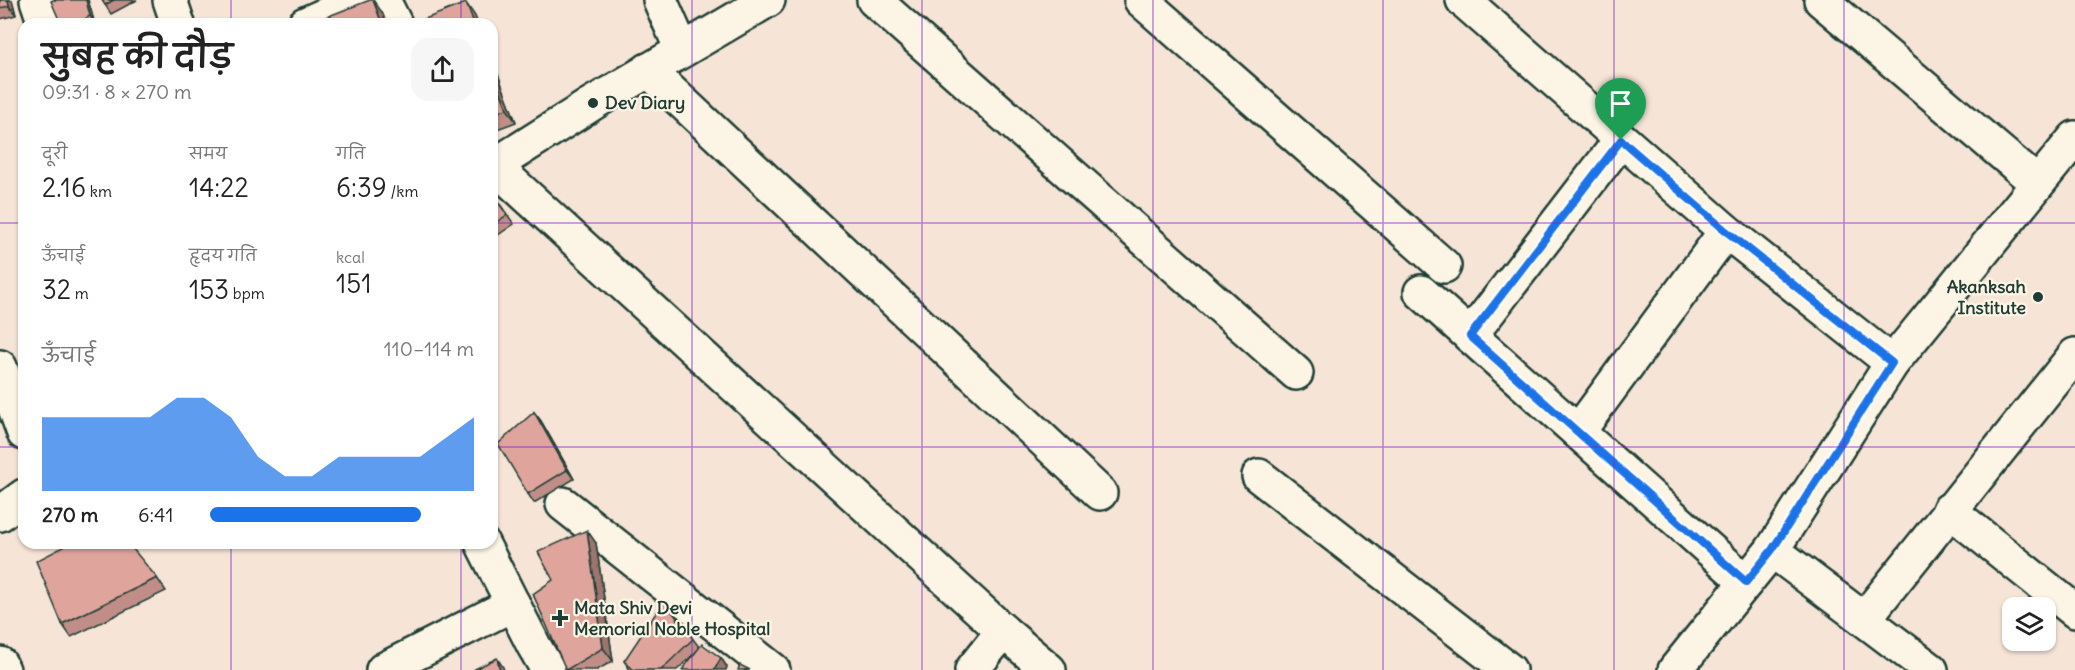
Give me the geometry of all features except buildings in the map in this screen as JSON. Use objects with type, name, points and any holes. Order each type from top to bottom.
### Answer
[{"type":"street","points":[[37,0],[43,18]]},
{"type":"street","points":[[170,0],[176,18]]},
{"type":"street","points":[[318,18],[359,0]]},
{"type":"street","points":[[383,0],[392,18]]},
{"type":"street","points":[[660,0],[682,50]]},
{"type":"street","points":[[498,163],[648,70],[768,0]]},
{"type":"street","points":[[874,0],[1296,373]]},
{"type":"street","points":[[1141,0],[1444,266]]},
{"type":"street","points":[[1463,0],[1726,231],[1892,363]]},
{"type":"street","points":[[1821,0],[2037,183]]},
{"type":"street","points":[[648,70],[1100,493]]},
{"type":"street","points":[[1675,670],[1772,550],[1892,363],[2075,138]]},
{"type":"street","points":[[1470,336],[1621,140]]},
{"type":"street","points":[[498,171],[1003,631],[1049,670]]},
{"type":"street","points":[[1578,432],[1726,231]]},
{"type":"street","points":[[1421,292],[1746,582]]},
{"type":"street","points":[[1864,620],[1949,510],[2075,355]]},
{"type":"street","points":[[0,367],[18,416]]},
{"type":"street","points":[[1259,476],[1509,670]]},
{"type":"street","points":[[0,514],[18,500]]},
{"type":"street","points":[[564,504],[773,670]]},
{"type":"street","points":[[1949,510],[2075,611]]},
{"type":"street","points":[[485,549],[548,670]]},
{"type":"street","points":[[1772,550],[1931,670]]},
{"type":"street","points":[[383,670],[513,604]]},
{"type":"street","points":[[972,670],[1003,631]]},
{"type":"street","points":[[0,664],[3,670]]},
{"type":"place","name":"Dev Diary","points":[[593,103]]},
{"type":"place","name":"Akanksah Institute","points":[[2038,297]]},
{"type":"place","name":"Mata Shiv Devi Memorial Noble Hospital","points":[[560,618]]},
{"type":"route","points":[[1621,140],[1726,231],[1892,363],[1772,550],[1746,582],[1470,336],[1621,140]]}]
